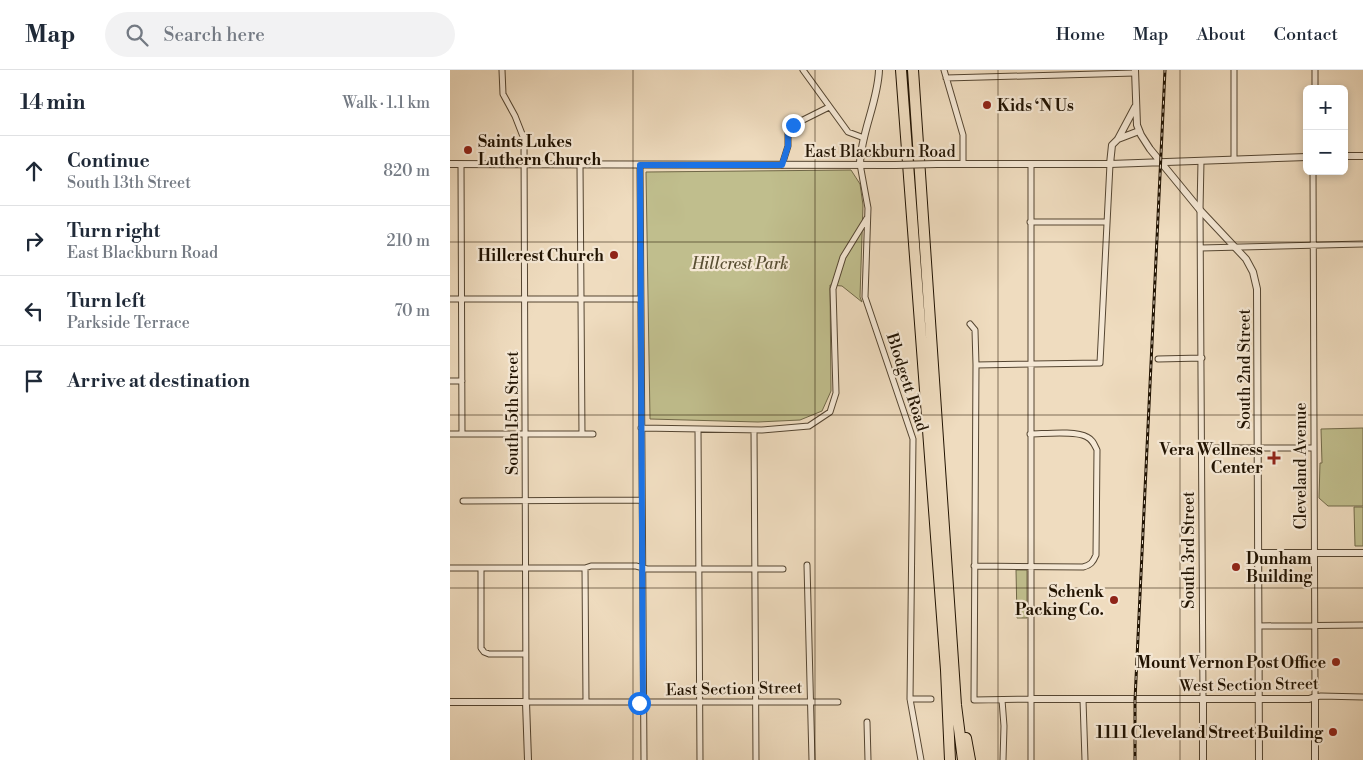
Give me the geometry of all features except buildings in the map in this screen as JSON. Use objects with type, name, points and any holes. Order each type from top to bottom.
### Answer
[{"type":"highway","points":[[901,70],[949,720],[950,760]]},
{"type":"highway","points":[[913,70],[956,705],[963,760]]},
{"type":"highway","points":[[949,608],[970,760]]},
{"type":"highway","points":[[949,720],[956,760]]},
{"type":"street","name":"South 15th Street","points":[[502,70],[503,94],[515,116],[524,139],[525,654],[528,760]]},
{"type":"street","points":[[803,70],[848,132],[864,138]]},
{"type":"street","name":"Blodgett Road","points":[[879,70],[875,98],[864,138],[860,164],[868,208],[865,297],[913,439],[910,699],[921,760]]},
{"type":"street","points":[[944,70],[963,135],[963,164]]},
{"type":"street","points":[[1234,70],[1234,160]]},
{"type":"street","points":[[1315,70],[1315,85]]},
{"type":"street","points":[[946,78],[1135,72],[1137,124],[1140,131],[1118,139]]},
{"type":"street","points":[[976,365],[1100,363],[1112,145],[1118,139],[1136,105]]},
{"type":"street","points":[[782,165],[788,146],[788,130],[793,125],[829,107]]},
{"type":"street","name":"South 2nd Street","points":[[1140,131],[1148,147],[1200,210],[1246,258],[1253,272],[1257,289],[1259,760]]},
{"type":"street","points":[[1348,156],[1363,156]]},
{"type":"street","name":"East Blackburn Road","points":[[450,164],[1110,164],[1303,157]]},
{"type":"street","name":"South 3rd Street","points":[[1201,161],[1203,760]]},
{"type":"street","points":[[461,164],[462,434]]},
{"type":"street","points":[[1030,164],[1031,760]]},
{"type":"street","points":[[580,165],[582,434]]},
{"type":"street","points":[[640,165],[644,760]]},
{"type":"street","name":"Cleveland Avenue","points":[[1313,175],[1315,760]]},
{"type":"street","points":[[641,428],[754,430],[809,426],[830,412],[836,393],[833,289],[843,257],[867,218]]},
{"type":"street","points":[[1030,222],[1107,222]]},
{"type":"street","points":[[1201,248],[1363,244]]},
{"type":"street","points":[[450,299],[641,299]]},
{"type":"street","points":[[970,324],[975,330],[976,365],[974,700],[1083,700],[1085,760]]},
{"type":"street","points":[[1158,359],[1202,358]]},
{"type":"street","points":[[450,381],[462,381]]},
{"type":"street","points":[[698,429],[700,760]]},
{"type":"street","points":[[754,430],[756,760]]},
{"type":"street","points":[[450,434],[593,434]]},
{"type":"street","points":[[974,566],[1083,567],[1094,561],[1096,555],[1097,450],[1094,442],[1087,437],[1072,434],[1030,434]]},
{"type":"street","points":[[1202,448],[1314,448]]},
{"type":"street","points":[[463,501],[642,500]]},
{"type":"street","points":[[1258,553],[1363,553]]},
{"type":"street","points":[[807,565],[812,760]]},
{"type":"street","points":[[450,568],[636,566],[647,569],[782,569]]},
{"type":"street","points":[[481,568],[481,648],[489,654],[525,654]]},
{"type":"street","points":[[585,568],[586,702]]},
{"type":"street","points":[[1259,626],[1363,625]]},
{"type":"street","name":"West Section Street","points":[[1083,700],[1363,697]]},
{"type":"street","points":[[910,699],[930,699]]},
{"type":"street","points":[[1002,700],[1004,726],[1003,760]]},
{"type":"street","name":"East Section Street","points":[[450,702],[838,702]]},
{"type":"street","points":[[868,722],[868,760]]},
{"type":"green space","name":"Hillcrest Park","points":[[851,170],[860,184],[863,205],[860,297],[862,302],[842,286],[830,285],[831,391],[822,411],[800,420],[758,422],[650,419],[646,172]]},
{"type":"green space","points":[[1363,428],[1363,506],[1328,506],[1319,498],[1320,463],[1322,463],[1321,429]]},
{"type":"green space","points":[[1354,507],[1363,507],[1363,546],[1355,546]]},
{"type":"green space","points":[[1016,570],[1027,570],[1027,618],[1017,618]]},
{"type":"railway","points":[[1135,760],[1135,700],[1165,70]]},
{"type":"place","name":"Kids ‘N Us","points":[[987,105]]},
{"type":"place","name":"Saints Lukes Luthern Church","points":[[468,150]]},
{"type":"place","name":"Hillcrest Church","points":[[614,255]]},
{"type":"place","name":"Vera Wellness Center","points":[[1274,458]]},
{"type":"place","name":"Dunham Building","points":[[1236,567]]},
{"type":"place","name":"Schenk Packing Co.","points":[[1114,600]]},
{"type":"place","name":"Mount Vernon Post Office","points":[[1336,662]]},
{"type":"place","name":"1111 Cleveland Street Building","points":[[1333,732]]},
{"type":"route","points":[[639,703],[643,703],[640,165],[782,165],[788,146],[788,130],[793,125]]}]
